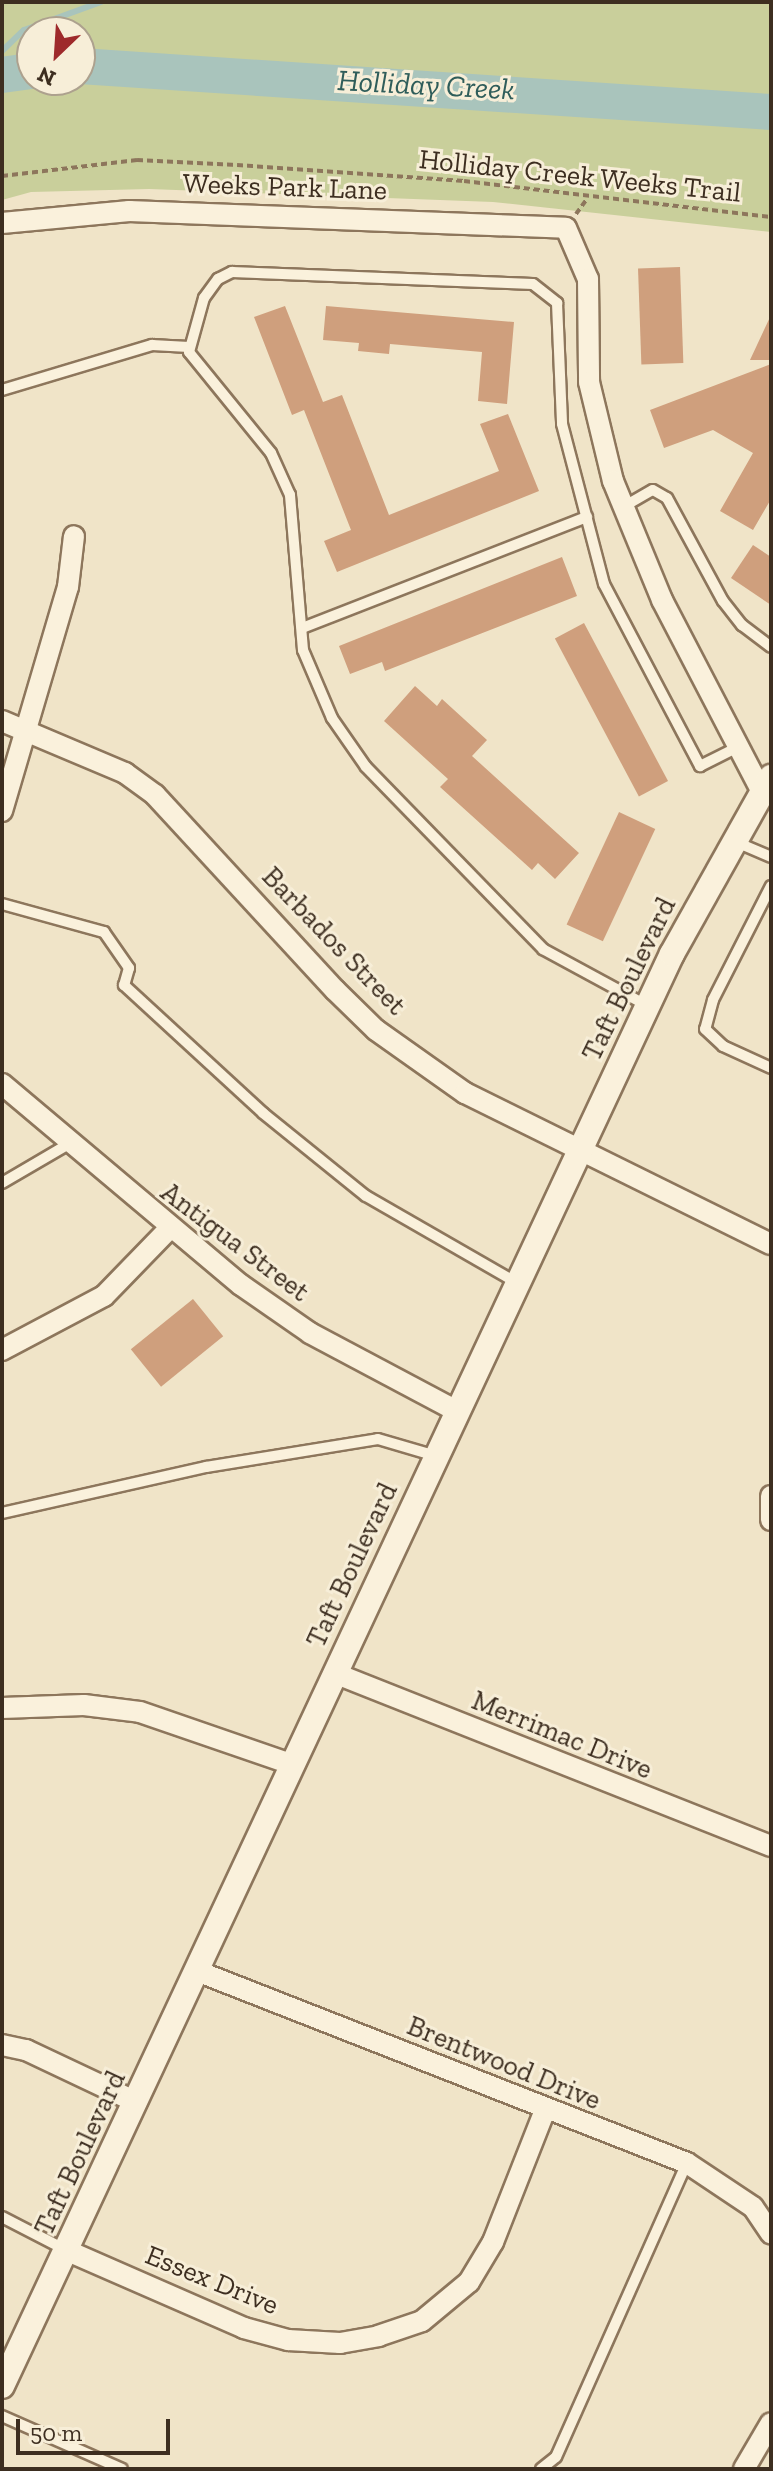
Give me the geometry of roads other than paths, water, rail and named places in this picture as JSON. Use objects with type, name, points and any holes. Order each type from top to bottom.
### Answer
[{"type":"street","name":"Weeks Park Lane","points":[[2,223],[129,211],[535,222],[566,228],[588,279],[589,382],[623,507]]},
{"type":"street","points":[[623,507],[662,600],[740,746],[766,783]]},
{"type":"street","points":[[2,811],[23,728],[68,587],[74,536]]},
{"type":"street","name":"Barbados Street","points":[[2,721],[125,773],[155,795],[376,1030],[465,1093],[771,1244]]},
{"type":"street","name":"Taft Boulevard","points":[[2,2386],[68,2251],[291,1764],[648,1006],[732,840],[766,783]]},
{"type":"street","name":"Antigua Street","points":[[2,1084],[67,1145],[169,1229],[310,1333],[457,1411]]},
{"type":"street","points":[[2,1350],[104,1296],[169,1229]]},
{"type":"street","points":[[771,1496],[771,1520]]},
{"type":"street","name":"Merrimac Drive","points":[[334,1673],[771,1846]]},
{"type":"street","points":[[2,1708],[84,1705],[140,1712],[291,1764]]},
{"type":"street","name":"Brentwood Drive","points":[[197,1971],[545,2110],[687,2163],[753,2207],[771,2234]]},
{"type":"street","points":[[2,2045],[26,2050],[136,2102]]},
{"type":"street","name":"Essex Drive","points":[[68,2251],[259,2332],[340,2343],[378,2336],[422,2321],[469,2282],[493,2242],[545,2110]]},
{"type":"street","points":[[744,2469],[771,2423]]},
{"type":"lane","points":[[648,1006],[543,949],[366,767],[314,680],[302,628],[290,495],[271,453],[199,369],[189,347],[204,298],[232,272],[533,284],[557,303],[562,424],[604,584],[700,766],[740,746]]},
{"type":"lane","points":[[2,390],[152,345],[189,347]]},
{"type":"lane","points":[[623,507],[653,490],[667,498],[723,601],[742,625],[771,647]]},
{"type":"lane","points":[[302,628],[587,517]]},
{"type":"lane","points":[[732,840],[771,857]]},
{"type":"lane","points":[[771,886],[766,908],[713,1000],[705,1029],[723,1046],[771,1068]]},
{"type":"lane","points":[[2,904],[104,932],[129,968],[124,985],[263,1113],[366,1196],[517,1283]]},
{"type":"lane","points":[[2,1183],[67,1145]]},
{"type":"lane","points":[[2,1513],[206,1467],[378,1439],[436,1456]]},
{"type":"lane","points":[[541,2469],[556,2457],[687,2163]]},
{"type":"lane","points":[[2,2217],[68,2251]]},
{"type":"lane","points":[[2,2416],[122,2469]]},
{"type":"waterway","points":[[2,51],[24,30],[101,2]]},
{"type":"waterway","name":"Holliday Creek","points":[[96,67],[771,112]]},
{"type":"waterway","name":"Holliday Creek","points":[[2,75],[16,73]]}]
